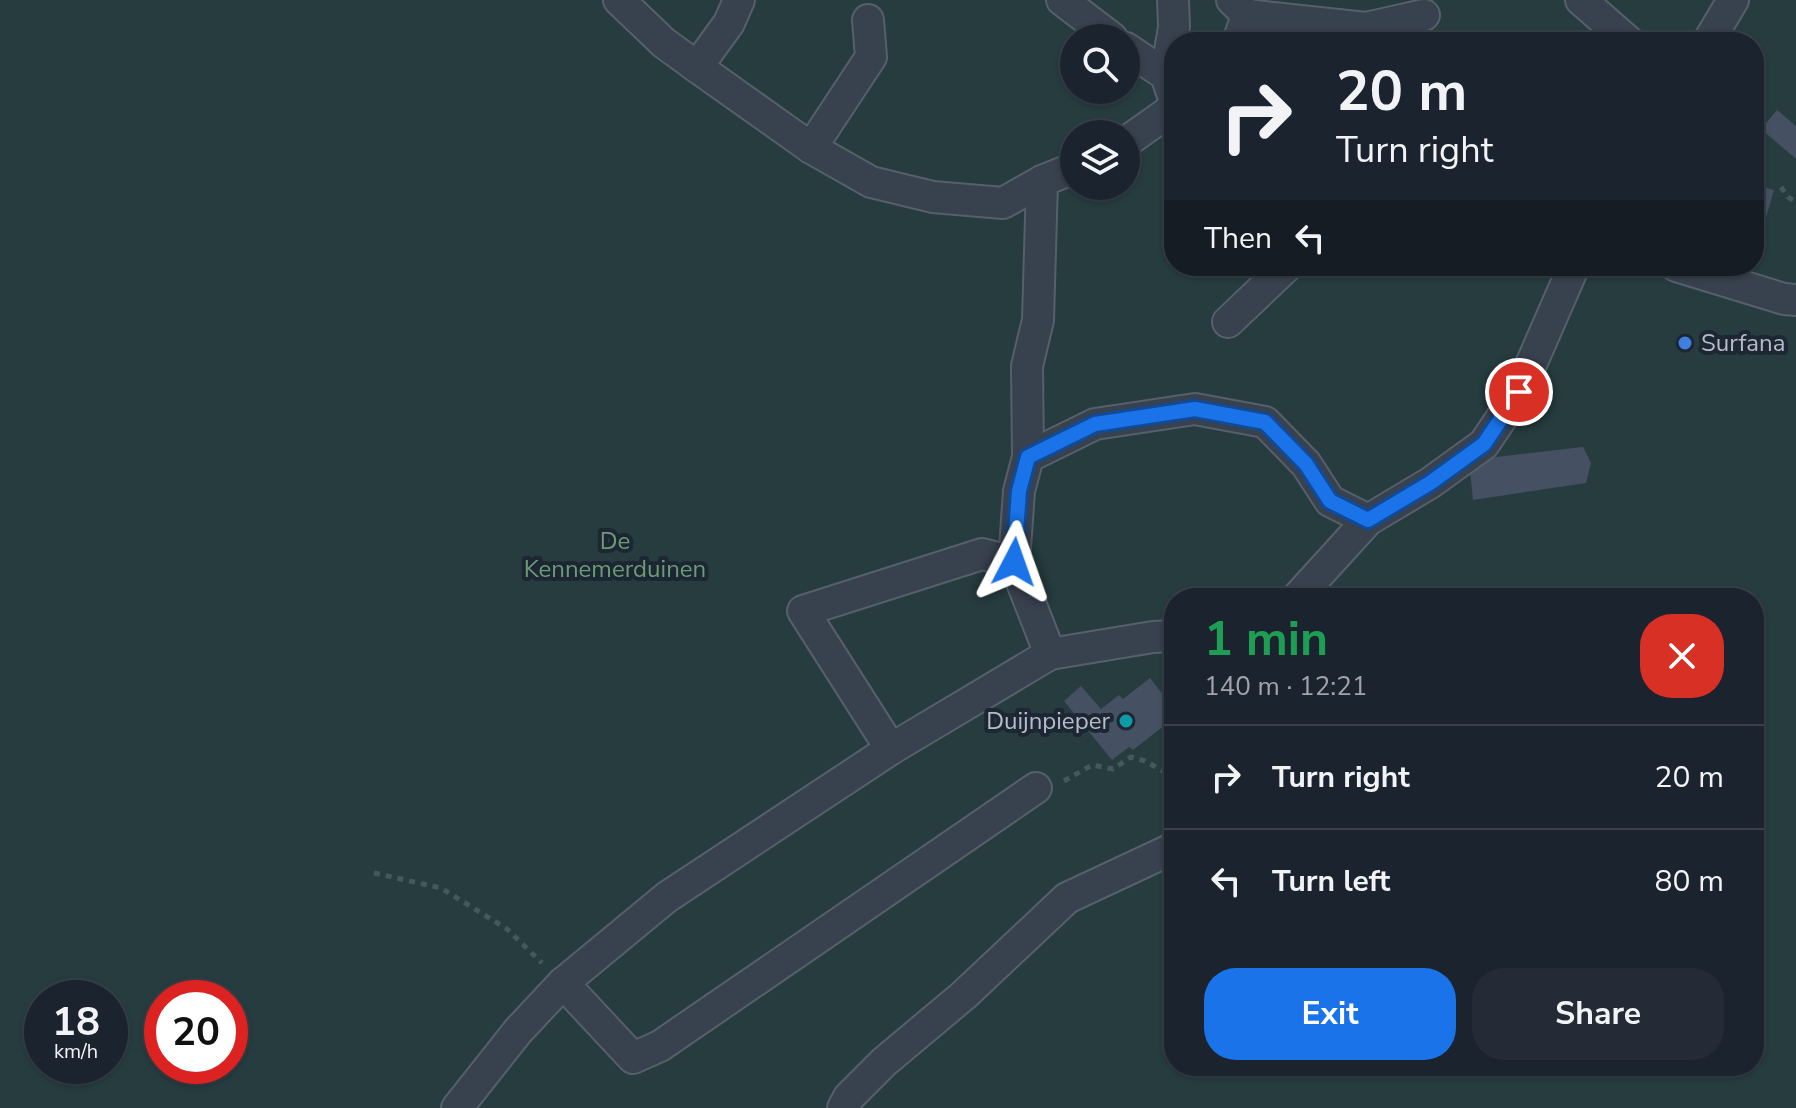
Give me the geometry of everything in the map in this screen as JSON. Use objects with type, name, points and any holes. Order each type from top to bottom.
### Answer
[{"type":"lane","points":[[619,0],[664,43],[697,67],[811,148],[871,182],[933,197],[1003,203],[1060,174]]},
{"type":"lane","points":[[697,67],[729,23],[739,0]]},
{"type":"lane","points":[[1062,0],[1094,24]]},
{"type":"lane","points":[[1173,0],[1174,32]]},
{"type":"lane","points":[[1581,0],[1618,32]]},
{"type":"lane","points":[[1714,32],[1733,0]]},
{"type":"lane","points":[[1239,19],[1366,28],[1424,15]]},
{"type":"lane","points":[[811,148],[871,57],[868,20]]},
{"type":"lane","points":[[1140,60],[1164,82]]},
{"type":"lane","points":[[1140,132],[1164,115]]},
{"type":"lane","points":[[1042,181],[1038,320],[1027,366],[1028,457],[1019,491],[1014,562],[1050,654]]},
{"type":"lane","points":[[1228,322],[1276,276]]},
{"type":"lane","points":[[1306,588],[1368,520],[1430,483],[1484,444],[1519,392],[1570,276]]},
{"type":"lane","points":[[1711,276],[1796,300]]},
{"type":"lane","points":[[1028,457],[1095,424],[1195,409],[1265,422],[1306,464],[1330,501],[1368,520]]},
{"type":"lane","points":[[891,749],[803,611],[982,554],[1014,562]]},
{"type":"lane","points":[[457,1108],[518,1031],[563,983],[667,897],[891,749],[1050,654],[1164,637]]},
{"type":"lane","points":[[563,983],[633,1058],[660,1046],[1036,788]]},
{"type":"lane","points":[[850,1104],[884,1062],[964,995],[1067,898],[1164,853]]},
{"type":"path","points":[[1781,187],[1796,202]]},
{"type":"path","points":[[1036,788],[1063,782],[1092,765],[1113,769],[1131,757],[1164,771]]},
{"type":"path","points":[[374,873],[441,888],[507,929],[563,983]]},
{"type":"green space","name":"De Kennemerduinen","points":[[0,0],[1796,0],[1796,1108],[0,1108]]},
{"type":"building","points":[[1777,110],[1796,126],[1796,159],[1764,132],[1764,125]]},
{"type":"building","points":[[1764,187],[1774,190],[1764,224]]},
{"type":"building","points":[[1583,447],[1591,463],[1586,483],[1473,500],[1469,460]]},
{"type":"building","name":"Duijnpieper","points":[[1150,678],[1164,696],[1164,726],[1133,750],[1129,747],[1112,760],[1064,701],[1081,686],[1101,709],[1119,695],[1123,699]]},
{"type":"place","name":"Surfana","points":[[1685,343]]},
{"type":"place","name":"Duijnpieper","points":[[1126,721]]},
{"type":"route","points":[[1014,562],[1019,491],[1028,457],[1095,424],[1195,409],[1265,422],[1306,464],[1330,501],[1368,520],[1430,483],[1484,444],[1519,392]]}]
